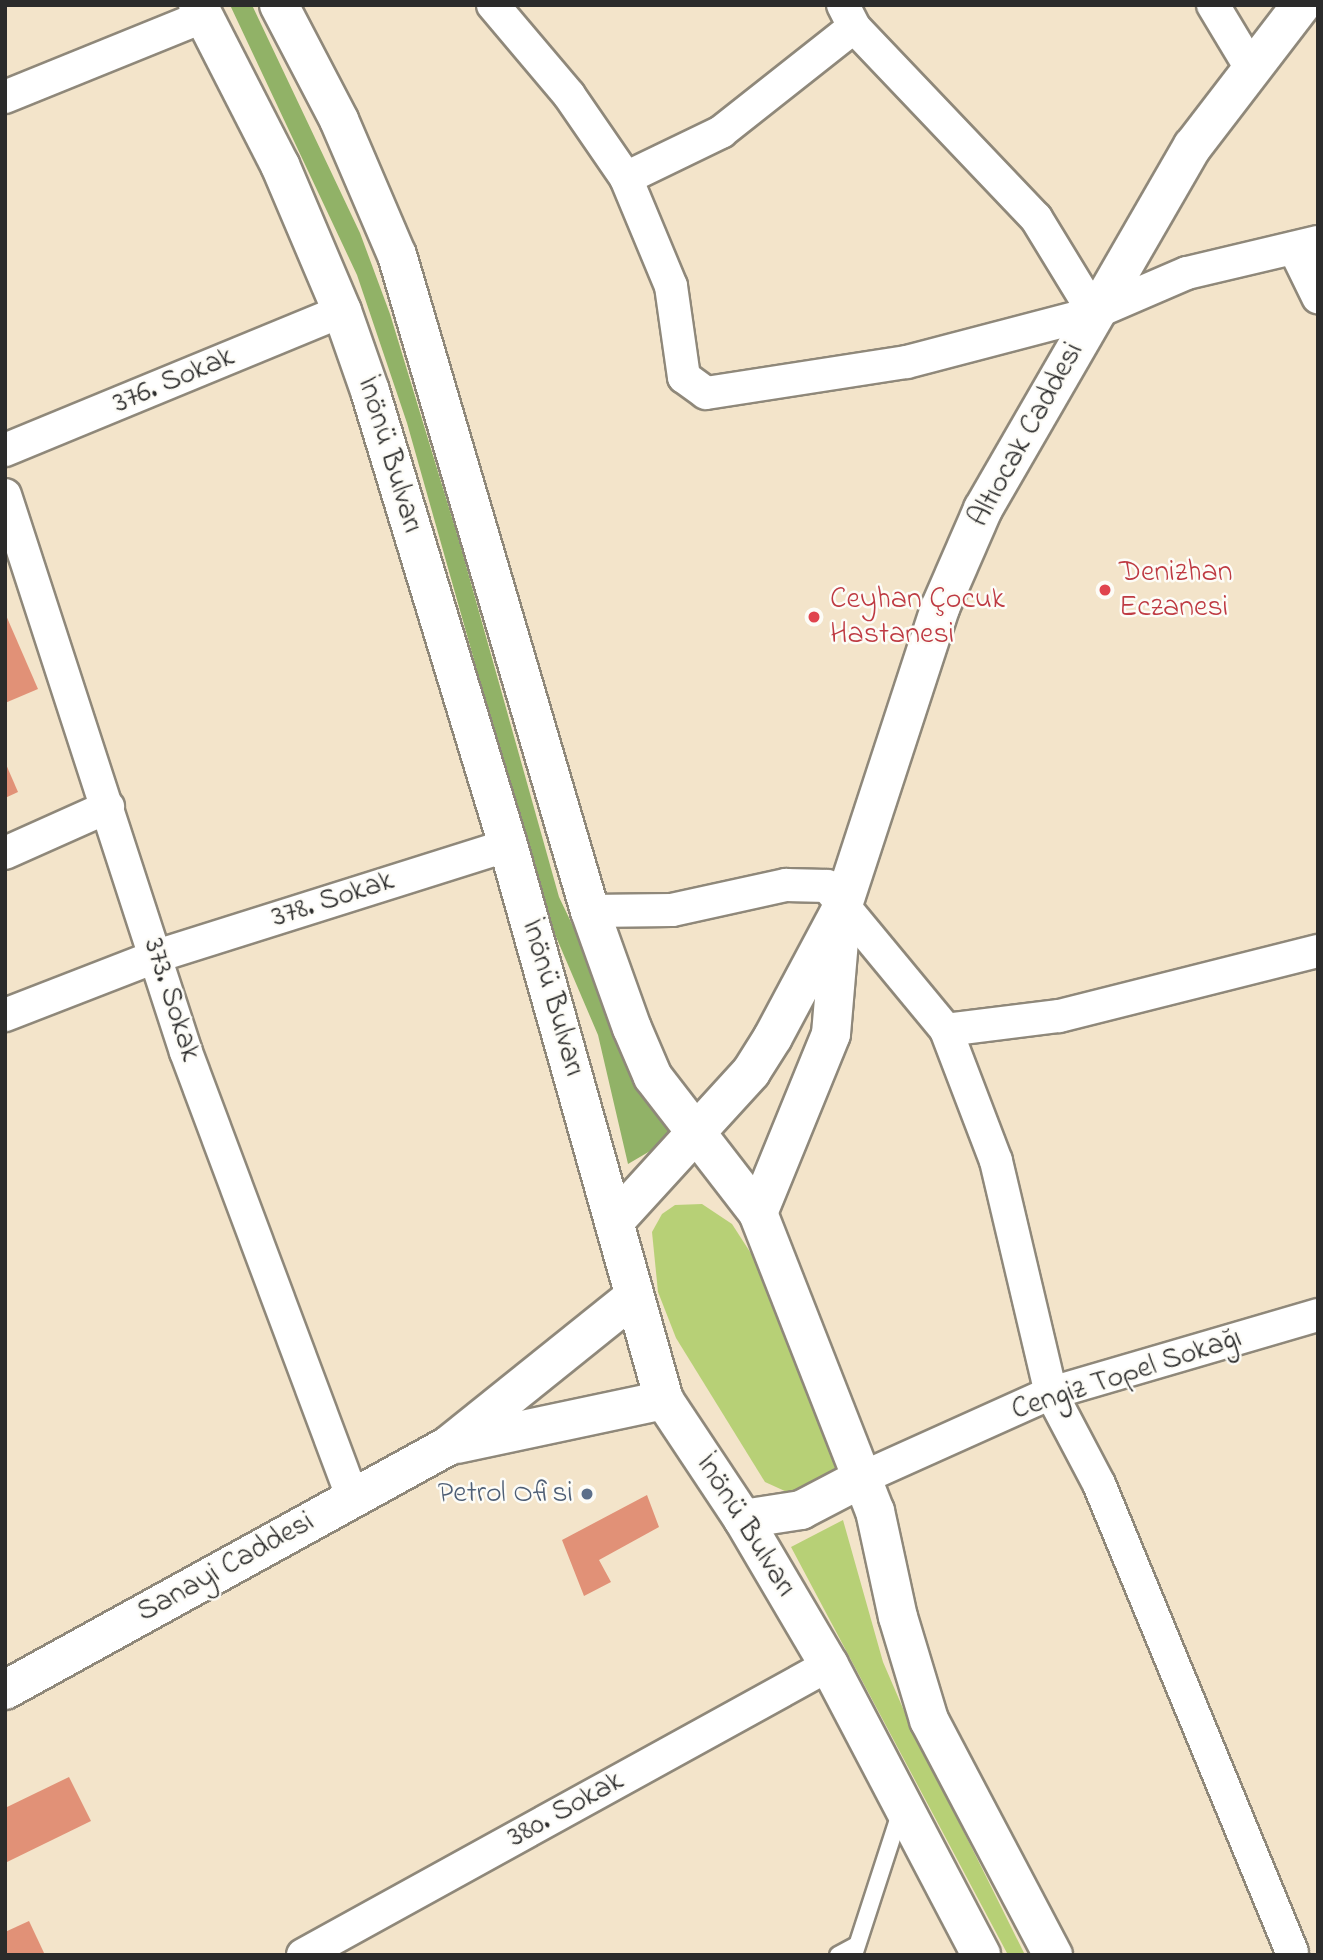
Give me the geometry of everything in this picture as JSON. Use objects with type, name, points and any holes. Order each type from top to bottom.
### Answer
[{"type":"main road","name":"İnönü Bulvarı","points":[[279,5],[339,120],[397,255],[612,978],[653,1077],[758,1213],[864,1478],[929,1720],[1053,1955]]},
{"type":"main road","name":"Altıocak Caddesi","points":[[758,1213],[831,1034],[842,908],[879,785],[962,553],[1094,313],[1194,146],[1301,5]]},
{"type":"main road","name":"İnönü Bulvarı","points":[[201,10],[280,165],[342,310],[508,845],[664,1400],[743,1519],[829,1665],[981,1955]]},
{"type":"main road","name":"Altıocak Caddesi","points":[[615,1221],[693,1131],[751,1072],[842,908]]},
{"type":"main road","name":"Sanayi Caddesi","points":[[5,1690],[448,1446],[633,1297]]},
{"type":"main road","name":"Sanayi Caddesi","points":[[448,1446],[664,1400]]},
{"type":"main road","points":[[743,1519],[801,1510],[864,1478]]},
{"type":"street","points":[[493,5],[569,95],[626,178],[671,286],[684,377],[706,393],[907,362],[1094,313],[1187,273],[1306,245],[1318,297]]},
{"type":"street","points":[[1213,5],[1252,69]]},
{"type":"street","points":[[5,97],[201,10]]},
{"type":"street","points":[[626,178],[721,132],[848,16],[1036,218],[1094,313]]},
{"type":"street","name":"376. Sokak","points":[[5,450],[342,310]]},
{"type":"street","name":"373. Sokak","points":[[5,495],[158,956],[186,1052],[353,1498]]},
{"type":"street","points":[[5,853],[108,807]]},
{"type":"street","name":"378. Sokak","points":[[5,1015],[158,956],[508,845]]},
{"type":"street","points":[[590,911],[672,910],[786,885],[827,886],[842,908],[946,1030],[996,1161],[1051,1393],[1099,1483],[1298,1951]]},
{"type":"street","points":[[946,1030],[1059,1017],[1318,951]]},
{"type":"street","name":"Cengiz Topel Sokağı","points":[[864,1478],[1051,1393],[1318,1315]]},
{"type":"street","name":"380. Sokak","points":[[303,1955],[829,1665]]},
{"type":"lane","points":[[838,1955],[855,1950],[903,1805]]},
{"type":"green space","points":[[230,5],[252,5],[360,233],[390,314],[460,544],[559,897],[674,1137],[628,1164],[598,1035],[545,911],[407,423],[357,275]]},
{"type":"green space","points":[[702,1204],[732,1224],[772,1286],[842,1468],[798,1497],[765,1482],[676,1338],[658,1292],[652,1232],[662,1214],[675,1205]]},
{"type":"green space","points":[[843,1520],[883,1662],[905,1713],[1025,1955],[1008,1955],[791,1547]]},
{"type":"building","points":[[5,613],[38,689],[5,703]]},
{"type":"building","points":[[5,762],[18,792],[5,798]]},
{"type":"building","points":[[647,1495],[659,1527],[599,1560],[611,1582],[584,1596],[562,1540]]},
{"type":"building","points":[[69,1777],[91,1821],[5,1863],[5,1808]]},
{"type":"building","points":[[29,1921],[45,1955],[5,1955],[5,1932]]},
{"type":"place","name":"Denizhan Eczanesi","points":[[1105,590]]},
{"type":"place","name":"Ceyhan Çocuk Hastanesi","points":[[814,617]]},
{"type":"place","name":"Petrol Ofisi","points":[[587,1494]]}]
